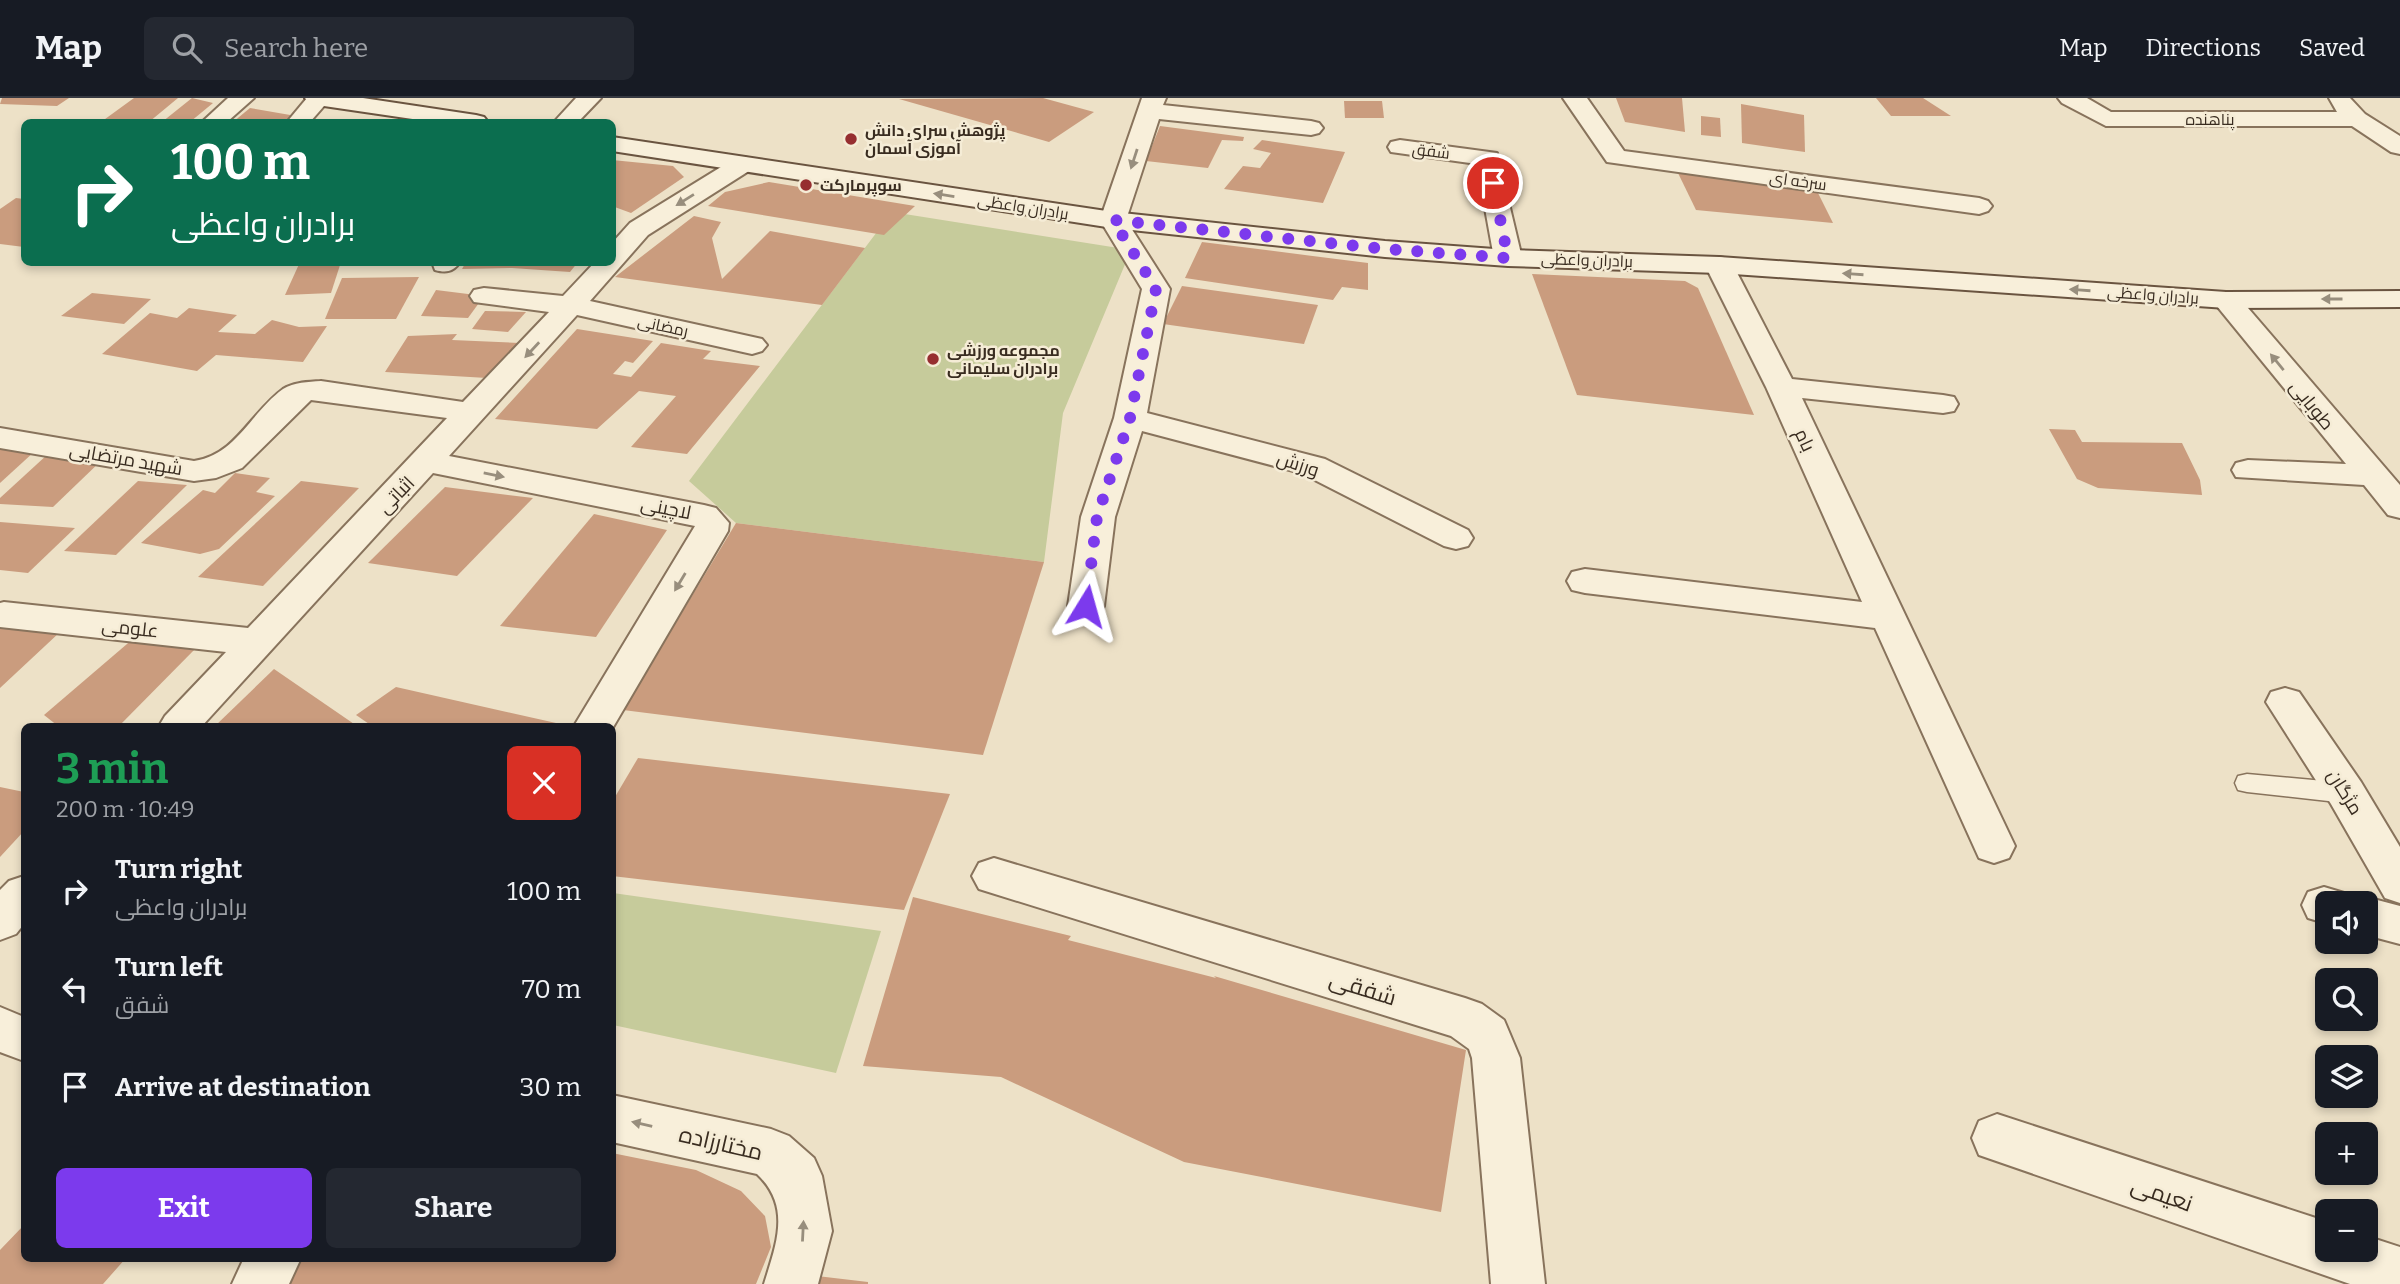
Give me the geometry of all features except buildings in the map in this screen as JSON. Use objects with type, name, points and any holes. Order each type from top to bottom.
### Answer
[{"type":"street","points":[[217,119],[242,98]]},
{"type":"street","points":[[300,119],[318,98],[377,102],[461,119]]},
{"type":"street","points":[[568,119],[589,98]]},
{"type":"street","name":"سرخه ای","points":[[1575,98],[1616,158],[1979,206]]},
{"type":"street","name":"پناهنده","points":[[2070,98],[2106,119],[2357,119]]},
{"type":"street","points":[[2338,98],[2357,119],[2400,147]]},
{"type":"street","points":[[1086,606],[1097,517],[1130,418],[1156,289],[1113,220],[1152,104],[1311,128]]},
{"type":"street","name":"برادران واعظی","points":[[616,145],[1113,220],[1385,249],[1508,258],[1719,265],[2226,300],[2400,299]]},
{"type":"street","name":"شفق","points":[[1400,147],[1488,158],[1508,258]]},
{"type":"street","name":"اثباتی","points":[[616,256],[639,229],[743,164]]},
{"type":"street","points":[[616,227],[639,229]]},
{"type":"street","name":"بام","points":[[1719,265],[1781,387],[1994,846]]},
{"type":"street","name":"اثباتی","points":[[182,723],[608,266]]},
{"type":"street","name":"رمضانی","points":[[484,296],[573,306],[752,345]]},
{"type":"street","name":"طوبایی","points":[[2226,300],[2400,507]]},
{"type":"street","points":[[1781,387],[1943,404]]},
{"type":"street","name":"شهید مرتضایی","points":[[0,438],[194,471],[216,468],[230,461],[293,396],[305,391],[321,390],[473,413]]},
{"type":"street","name":"ورزش","points":[[1130,418],[1313,466],[1456,538]]},
{"type":"street","name":"لاچینی","points":[[427,462],[704,516],[712,523],[711,531],[596,723]]},
{"type":"street","points":[[2248,470],[2371,475]]},
{"type":"street","points":[[1586,581],[1886,617]]},
{"type":"street","name":"علومی","points":[[5,615],[256,642]]},
{"type":"street","name":"مژگان","points":[[2286,702],[2346,793],[2400,885]]},
{"type":"street","name":"شفقی","points":[[994,876],[1465,1020],[1487,1035],[1496,1058],[1518,1284]]},
{"type":"street","points":[[0,921],[21,897]]},
{"type":"street","points":[[2378,919],[2400,925]]},
{"type":"street","points":[[0,1028],[21,1038]]},
{"type":"street","name":"مختارزاده","points":[[616,1119],[771,1153],[788,1168],[796,1176],[806,1231],[791,1284]]},
{"type":"street","name":"نعیمی","points":[[1997,1138],[2315,1245]]},
{"type":"street","points":[[259,1284],[272,1262]]},
{"type":"street","name":"نعیمی","points":[[2365,1262],[2400,1274]]},
{"type":"lane","points":[[2247,783],[2346,793]]},
{"type":"green space","name":"مجموعه ورزشی برادران سلیمانی","points":[[892,212],[1131,250],[1063,413],[1044,562],[736,523],[689,481]]},
{"type":"green space","points":[[616,893],[881,931],[836,1073],[616,1026]]},
{"type":"place","name":"پژوهش سرای دانش آموزی آسمان","points":[[851,139]]},
{"type":"place","name":"سوپرمارکت","points":[[806,185]]},
{"type":"place","name":"مجموعه ورزشی برادران سلیمانی","points":[[933,359]]},
{"type":"route","points":[[1086,606],[1097,517],[1130,418],[1156,289],[1113,220],[1385,249],[1508,258],[1493,183]]}]
